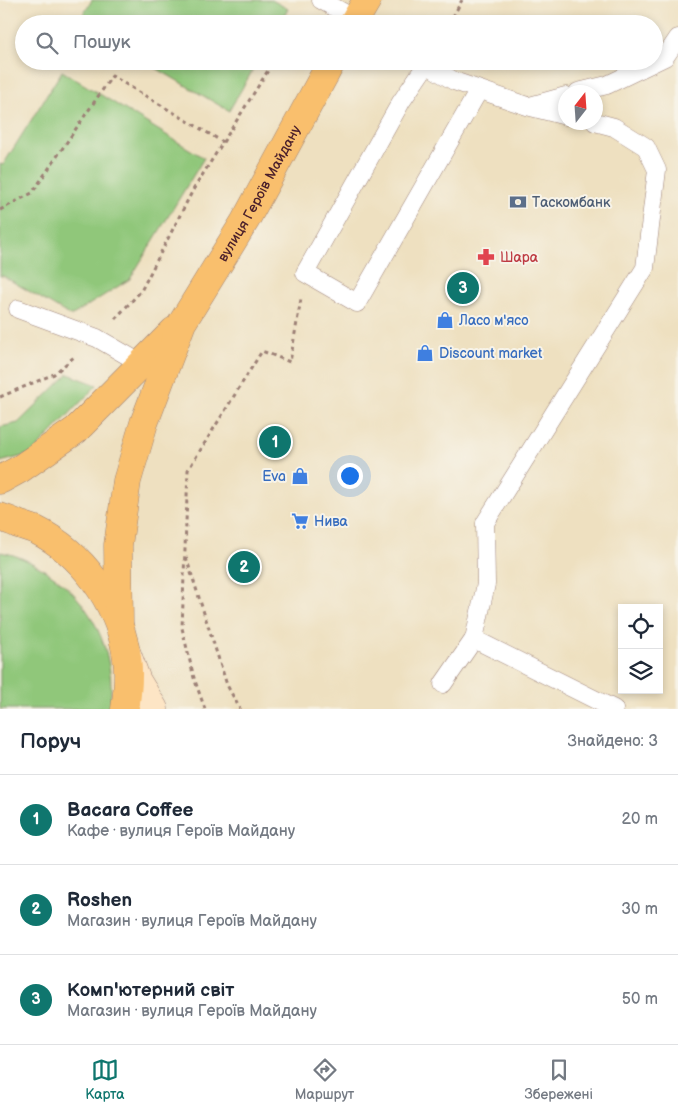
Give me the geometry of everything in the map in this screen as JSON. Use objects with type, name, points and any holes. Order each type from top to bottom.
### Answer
[{"type":"main road","name":"вулиця Героїв Майдану","points":[[182,323],[245,221],[327,70]]},
{"type":"main road","points":[[0,480],[20,469],[76,430],[182,323]]},
{"type":"main road","points":[[119,623],[118,545],[127,481],[144,424],[182,323]]},
{"type":"main road","points":[[0,518],[36,530],[67,550],[92,576],[112,606],[137,681],[154,709]]},
{"type":"main road","points":[[125,709],[128,684],[127,652]]},
{"type":"lane","points":[[321,0],[355,15]]},
{"type":"lane","points":[[663,57],[678,38]]},
{"type":"lane","points":[[420,70],[305,273],[357,303],[479,90]]},
{"type":"lane","points":[[436,70],[454,81],[479,90],[558,114]]},
{"type":"lane","points":[[603,85],[636,70]]},
{"type":"lane","points":[[527,106],[558,98]]},
{"type":"lane","points":[[443,684],[474,639],[486,584],[485,523],[645,268],[657,170],[646,147],[614,127],[603,124]]},
{"type":"lane","points":[[18,309],[97,338],[142,364]]},
{"type":"lane","points":[[474,639],[614,709]]},
{"type":"path","points":[[454,15],[462,0]]},
{"type":"path","points":[[0,397],[54,374],[97,338],[141,291],[193,190],[268,70]]},
{"type":"path","points":[[0,210],[32,193],[112,76],[223,142]]},
{"type":"path","points":[[205,709],[194,678],[182,628],[188,470],[262,351],[290,362],[305,273]]},
{"type":"path","points":[[185,554],[227,685],[240,709]]},
{"type":"green space","points":[[92,0],[272,0],[288,9],[285,15],[83,15]]},
{"type":"green space","points":[[159,70],[253,70],[229,111]]},
{"type":"green space","points":[[62,71],[204,158],[130,279],[71,316],[0,276],[0,164],[3,165]]},
{"type":"green space","points":[[68,374],[97,385],[31,454],[0,462],[0,427],[18,423]]},
{"type":"green space","points":[[0,552],[10,554],[39,567],[73,593],[86,609],[97,627],[109,666],[111,687],[110,709],[0,709]]},
{"type":"place","name":"Таскомбанк","points":[[518,202]]},
{"type":"place","name":"Шара","points":[[486,257]]},
{"type":"place","name":"Комп'ютерний світ","points":[[463,288]]},
{"type":"place","name":"Ласо м'ясо","points":[[445,320]]},
{"type":"place","name":"Discount market","points":[[425,353]]},
{"type":"place","name":"Bacara Coffee","points":[[275,442]]},
{"type":"place","name":"Eva","points":[[300,476]]},
{"type":"place","name":"Нива","points":[[300,521]]},
{"type":"place","name":"Roshen","points":[[244,567]]}]
